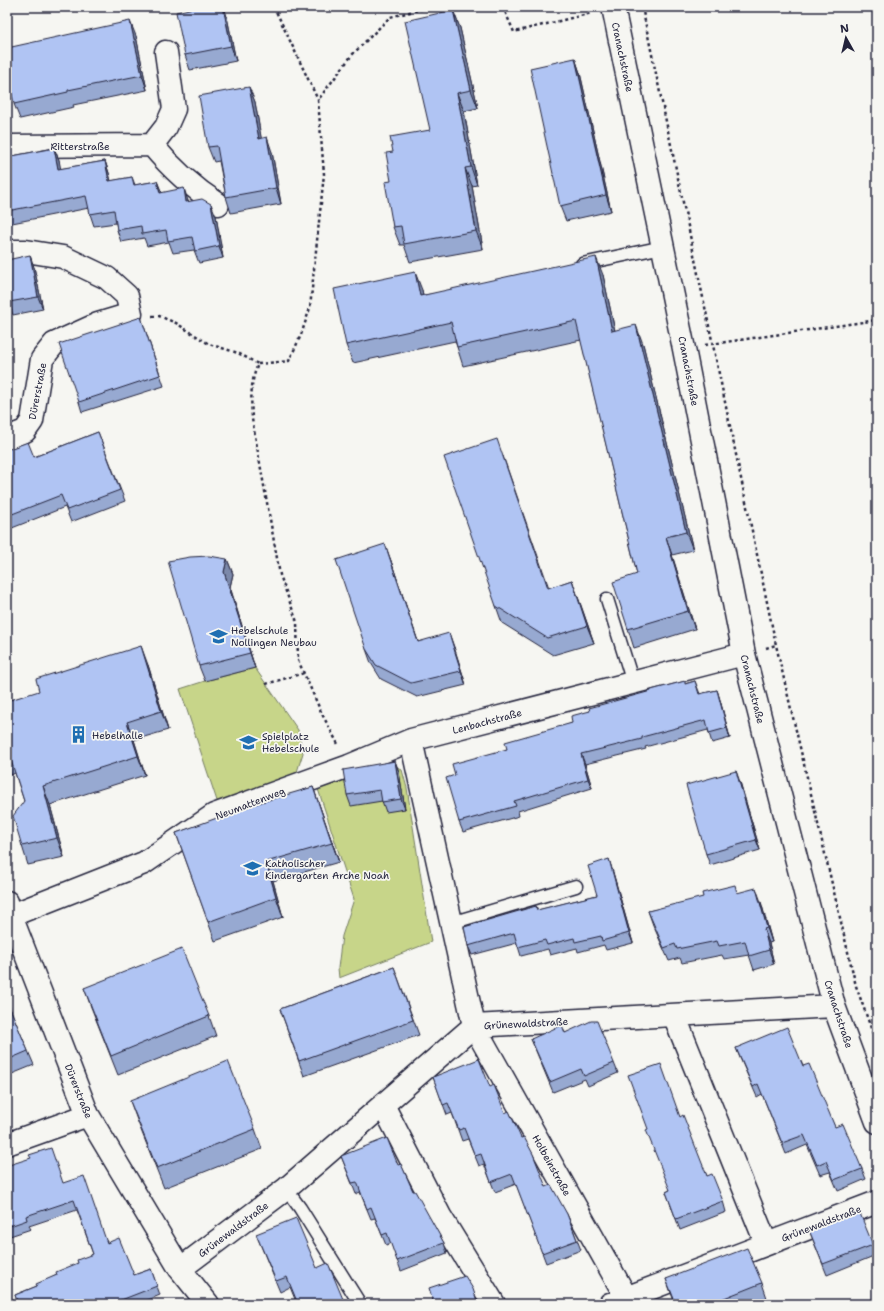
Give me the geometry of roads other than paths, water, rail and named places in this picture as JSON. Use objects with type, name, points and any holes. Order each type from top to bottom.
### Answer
[{"type":"street","name":"Cranachstraße","points":[[613,8],[684,349],[744,654],[834,1006],[877,1122]]},
{"type":"street","points":[[166,52],[174,109],[166,127],[152,145],[166,162],[199,192],[218,204]]},
{"type":"street","name":"Ritterstraße","points":[[7,146],[152,145]]},
{"type":"street","name":"Dürerstraße","points":[[7,252],[26,251],[63,257],[107,278],[127,296],[131,314],[98,324],[54,344],[42,359],[32,422],[25,431],[7,438]]},
{"type":"street","name":"Lenbachstraße","points":[[411,740],[744,654]]},
{"type":"street","points":[[411,740],[474,1026]]},
{"type":"street","name":"Neumattenweg","points":[[8,912],[144,863],[214,816],[350,766],[411,740]]},
{"type":"street","name":"Dürerstraße","points":[[8,912],[88,1116],[180,1269],[208,1304]]},
{"type":"street","name":"Grünewaldstraße","points":[[180,1269],[286,1189],[474,1026],[834,1006]]},
{"type":"street","points":[[674,1015],[766,1243]]},
{"type":"street","name":"Holbeinstraße","points":[[474,1026],[622,1302]]},
{"type":"street","points":[[383,1105],[440,1216],[494,1304]]},
{"type":"street","points":[[7,1144],[88,1116]]},
{"type":"street","name":"Grünewaldstraße","points":[[622,1302],[766,1243],[877,1202]]},
{"type":"lane","points":[[571,266],[662,247]]},
{"type":"lane","points":[[607,599],[633,683]]},
{"type":"lane","points":[[451,923],[576,886]]},
{"type":"lane","points":[[286,1189],[300,1208],[360,1304]]},
{"type":"place","name":"Hebelschule Nollingen Neubau","points":[[218,636]]},
{"type":"place","name":"Hebelhalle","points":[[79,735]]},
{"type":"place","name":"Spielplatz Hebelschule","points":[[249,742]]},
{"type":"place","name":"Katholischer Kindergarten Arche Noah","points":[[252,869]]}]
